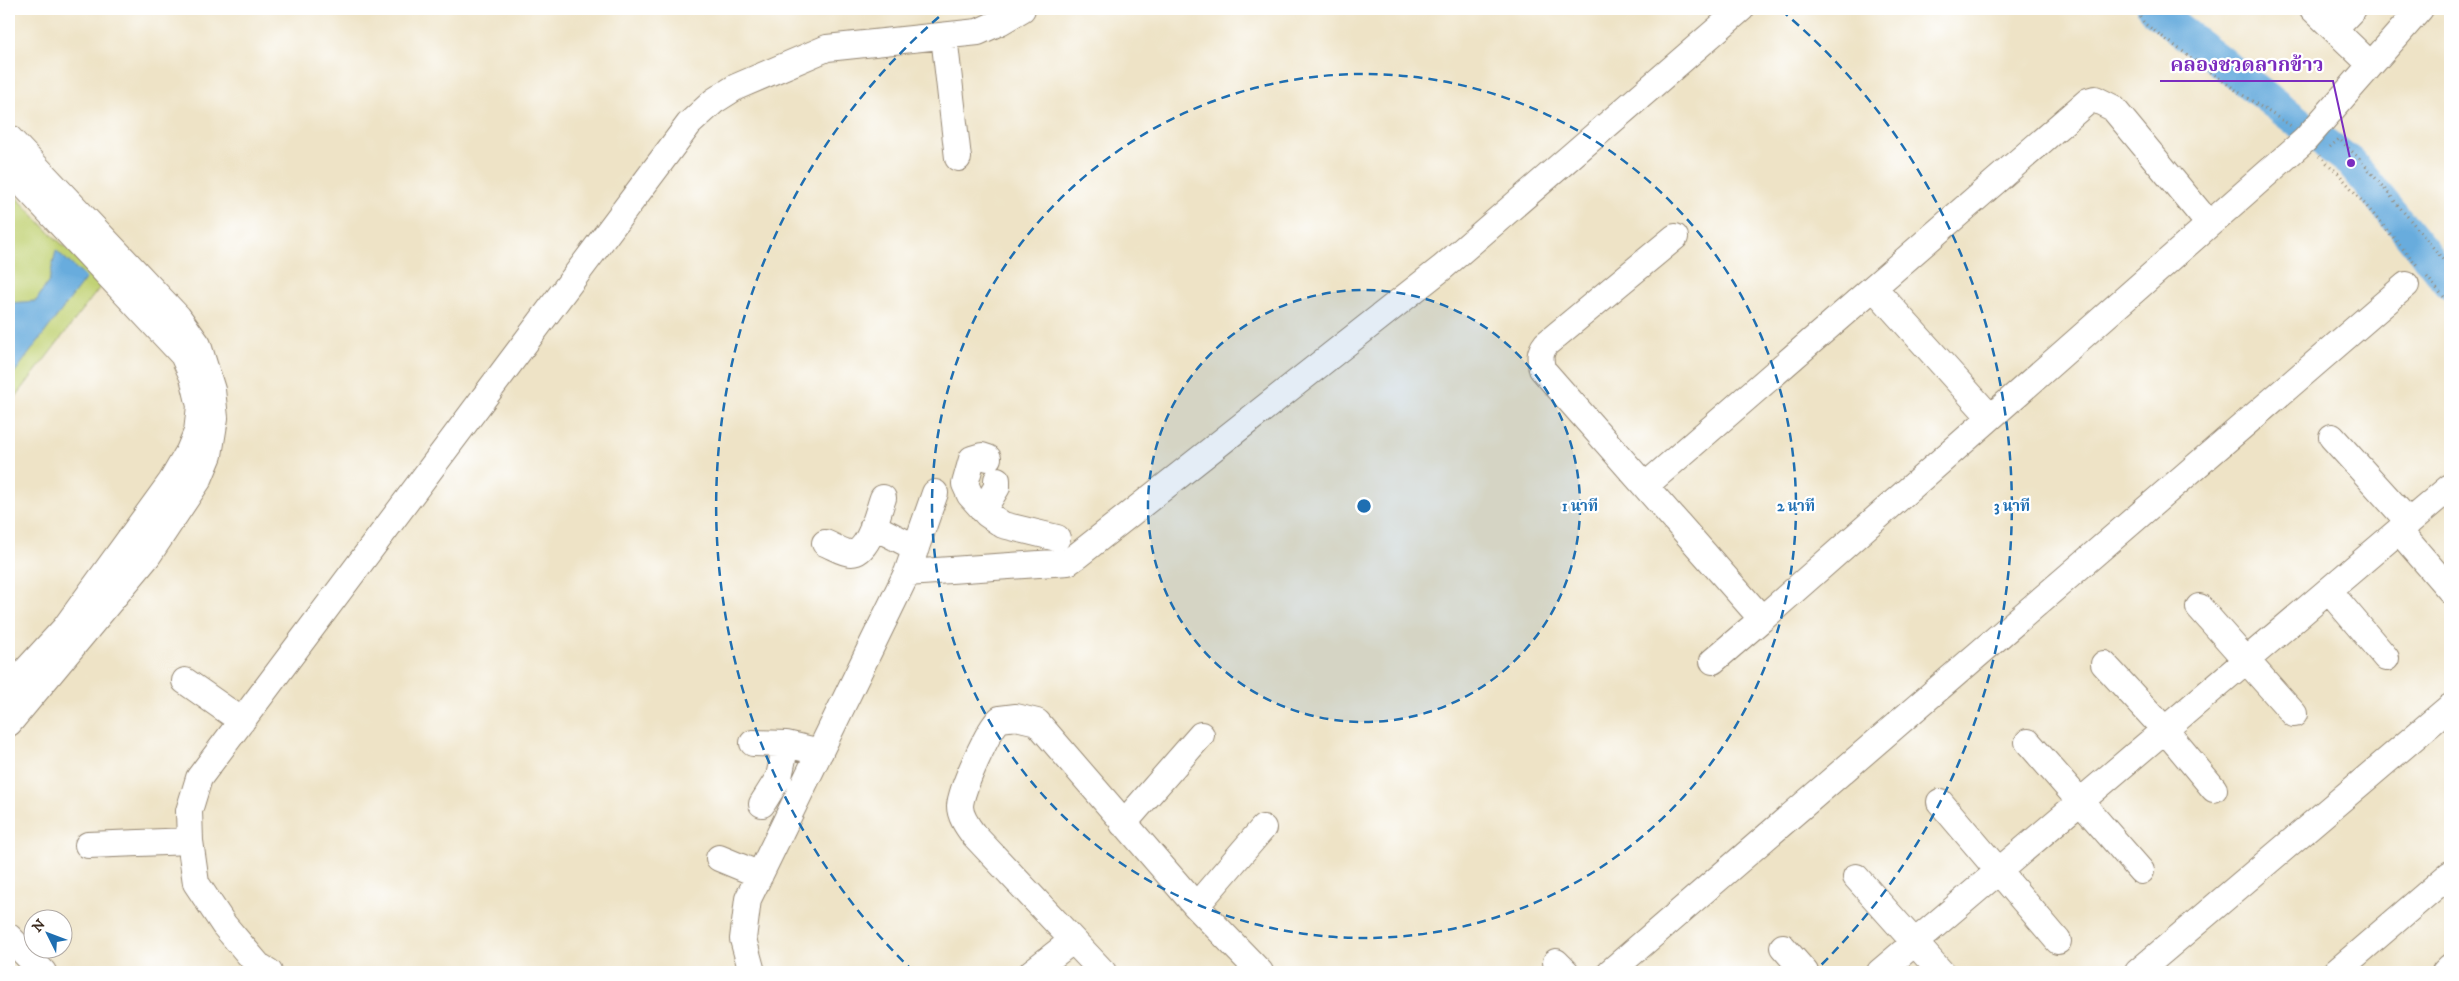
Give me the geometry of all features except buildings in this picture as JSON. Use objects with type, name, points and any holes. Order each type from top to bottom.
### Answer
[{"type":"street","points":[[269,972],[258,965],[224,925],[196,883],[190,840],[189,811],[199,778],[689,124],[714,101],[736,87],[827,48],[944,36],[976,20],[1000,22],[1022,9]]},
{"type":"street","points":[[907,573],[1068,562],[1442,268],[1741,9]]},
{"type":"street","points":[[2313,9],[2370,64]]},
{"type":"street","points":[[2334,30],[2353,9]]},
{"type":"street","points":[[1713,661],[2210,224],[2308,135],[2420,9]]},
{"type":"street","points":[[944,36],[958,158]]},
{"type":"street","points":[[1645,486],[2088,101],[2095,99],[2113,108],[2210,224]]},
{"type":"street","points":[[9,138],[162,317],[193,377],[200,406],[197,432],[189,451],[171,482],[65,628],[9,689]]},
{"type":"street","points":[[9,169],[162,317],[198,345],[212,390],[215,418],[209,455],[199,479],[147,558],[9,723]]},
{"type":"street","points":[[1675,236],[1546,344],[1541,350],[1542,369],[1762,619]]},
{"type":"street","points":[[1610,972],[2406,285]]},
{"type":"street","points":[[1874,288],[1990,417]]},
{"type":"street","points":[[2332,437],[2404,526],[2450,590]]},
{"type":"street","points":[[992,469],[982,456],[972,459],[965,484],[976,502],[1003,525],[1057,538]]},
{"type":"street","points":[[1880,972],[2450,487]]},
{"type":"street","points":[[825,544],[852,553],[859,551],[867,544],[883,498]]},
{"type":"street","points":[[752,972],[743,939],[748,899],[907,573],[933,500],[976,502]]},
{"type":"street","points":[[873,526],[916,548]]},
{"type":"street","points":[[2329,591],[2386,658]]},
{"type":"street","points":[[2199,607],[2294,714]]},
{"type":"street","points":[[2104,664],[2165,730],[2214,790]]},
{"type":"street","points":[[185,681],[242,722]]},
{"type":"street","points":[[2138,972],[2450,708]]},
{"type":"street","points":[[1103,972],[973,834],[962,814],[961,798],[994,724],[1006,717],[1036,722],[1122,824],[1196,906],[1260,972]]},
{"type":"street","points":[[1122,824],[1201,735]]},
{"type":"street","points":[[2028,742],[2082,801],[2141,871]]},
{"type":"street","points":[[753,744],[786,744],[820,752]]},
{"type":"street","points":[[762,804],[779,777],[786,744]]},
{"type":"street","points":[[1940,802],[2058,941]]},
{"type":"street","points":[[1196,906],[1263,828]]},
{"type":"street","points":[[88,845],[190,840]]},
{"type":"street","points":[[719,858],[760,875]]},
{"type":"street","points":[[2336,972],[2450,874]]},
{"type":"street","points":[[1856,877],[1941,972]]},
{"type":"street","points":[[9,937],[43,972]]},
{"type":"street","points":[[1032,972],[1072,941]]},
{"type":"street","points":[[1784,947],[1804,972]]},
{"type":"street","points":[[9,962],[18,972]]},
{"type":"street","points":[[2445,972],[2450,967]]},
{"type":"path","points":[[2338,139],[2359,158],[2450,268]]},
{"type":"green space","points":[[9,189],[52,235],[104,282],[9,406]]},
{"type":"water","points":[[56,250],[86,278],[9,380],[9,303],[36,301],[49,281]]},
{"type":"waterway","points":[[2153,9],[2351,163],[2450,284]]},
{"type":"place","name":"คลองชวดลากข้าว","points":[[2351,163]]}]
